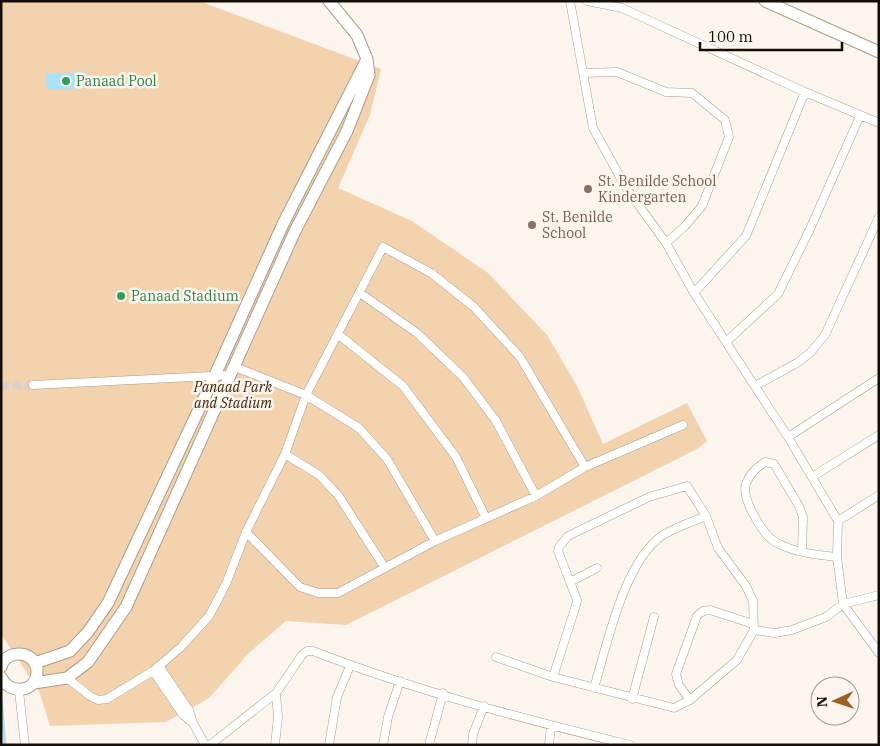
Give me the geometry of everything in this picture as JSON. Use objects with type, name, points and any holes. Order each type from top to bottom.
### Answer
[{"type":"street","points":[[1,677],[11,689],[19,690],[28,688],[34,683],[68,678],[88,662],[126,607],[295,231],[347,131],[369,75],[367,59],[357,35],[328,1]]},
{"type":"street","points":[[570,1],[592,128],[625,186],[666,243],[694,293],[788,437],[838,521],[837,557],[843,604],[879,653]]},
{"type":"street","points":[[587,1],[622,8],[806,92],[879,123]]},
{"type":"street","points":[[765,1],[879,52]]},
{"type":"street","points":[[35,663],[70,651],[88,632],[108,603],[215,375],[282,224],[367,59]]},
{"type":"street","points":[[583,73],[617,72],[666,92],[692,93],[725,120],[730,136],[702,206],[686,226],[666,243]]},
{"type":"street","points":[[694,293],[746,236],[806,92]]},
{"type":"street","points":[[726,342],[778,294],[810,230],[860,116]]},
{"type":"street","points":[[755,386],[797,364],[811,352],[825,335],[879,217]]},
{"type":"street","points":[[68,678],[90,696],[98,700],[107,699],[156,669],[181,647],[209,616],[226,584],[246,532],[285,454],[306,395],[383,248],[431,273],[474,307],[520,357],[585,467]]},
{"type":"street","points":[[360,293],[417,333],[463,377],[496,421],[536,496]]},
{"type":"street","points":[[339,335],[403,386],[456,457],[486,518]]},
{"type":"street","points":[[33,385],[215,375],[233,371],[306,395],[359,428],[387,459],[435,541]]},
{"type":"street","points":[[788,437],[879,378]]},
{"type":"street","points":[[246,532],[300,587],[318,593],[338,593],[435,541],[536,496],[585,467],[683,425]]},
{"type":"street","points":[[812,477],[879,435]]},
{"type":"street","points":[[285,454],[319,475],[338,495],[385,568]]},
{"type":"street","points":[[802,552],[803,517],[799,506],[774,464],[766,462],[752,471],[745,486],[752,509],[764,532],[775,543],[802,552],[837,557]]},
{"type":"street","points":[[496,657],[532,668],[553,677],[632,699],[674,708],[690,700],[737,660],[754,627],[752,601],[746,586],[718,548],[706,516],[687,486],[650,497],[597,521],[568,536],[558,547],[561,563],[577,600],[553,677]]},
{"type":"street","points":[[838,521],[879,494]]},
{"type":"street","points":[[594,688],[620,603],[640,559],[662,535],[706,516]]},
{"type":"street","points":[[570,582],[597,568]]},
{"type":"street","points":[[690,700],[679,685],[676,674],[697,616],[703,611],[710,610],[775,634],[792,630],[826,616],[843,604],[879,595]]},
{"type":"street","points":[[632,699],[654,617]]},
{"type":"street","points":[[210,745],[276,693],[302,655],[307,651],[313,651],[350,666],[551,726],[630,745]]},
{"type":"street","points":[[2,664],[8,657],[18,653],[30,657],[35,663],[37,673],[34,683]]},
{"type":"street","points":[[329,745],[337,696],[350,666]]},
{"type":"street","points":[[156,669],[178,690],[204,745]]},
{"type":"street","points":[[383,745],[388,717],[400,681]]},
{"type":"street","points":[[19,690],[26,745]]},
{"type":"street","points":[[275,745],[278,716],[276,693]]},
{"type":"street","points":[[429,745],[442,693]]},
{"type":"street","points":[[472,745],[473,734],[484,706]]},
{"type":"street","points":[[549,745],[551,726]]},
{"type":"street","points":[[593,745],[595,736]]},
{"type":"green space","name":"Panaad Park and Stadium","points":[[1,1],[199,1],[381,69],[370,115],[338,188],[412,221],[488,273],[547,335],[577,386],[603,444],[687,403],[707,441],[697,449],[346,625],[286,621],[250,652],[208,699],[166,722],[50,726],[39,691],[1,634]]},
{"type":"water","name":"Panaad Pool","points":[[85,72],[86,88],[47,90],[46,74]]},
{"type":"waterway","points":[[1,698],[5,745]]},
{"type":"tunnel","points":[[1,386],[33,385]]},
{"type":"place","name":"Panaad Pool","points":[[66,81]]},
{"type":"place","name":"St. Benilde School Kindergarten","points":[[588,189]]},
{"type":"place","name":"St. Benilde School","points":[[532,225]]},
{"type":"place","name":"Panaad Stadium","points":[[121,296]]}]
